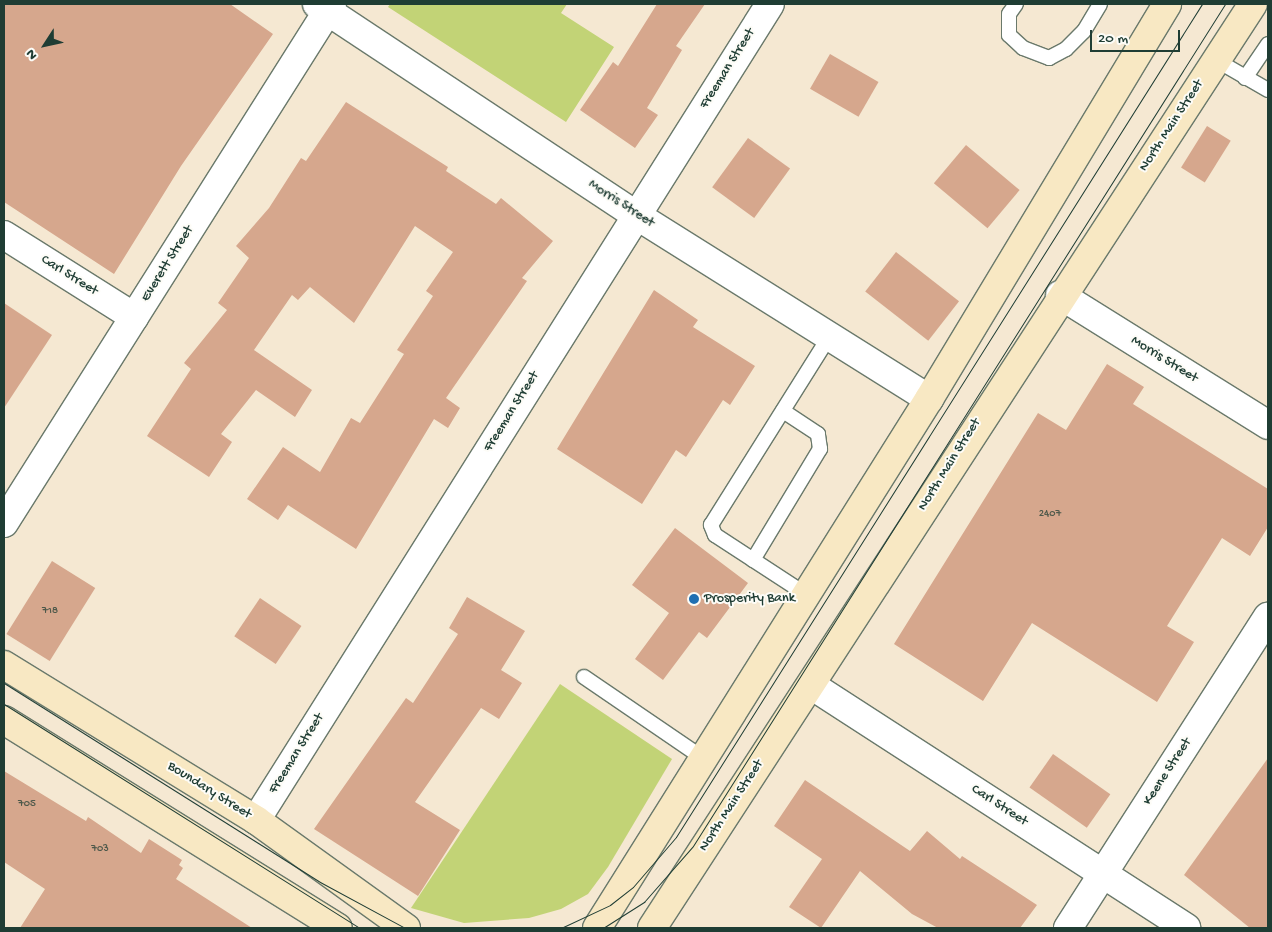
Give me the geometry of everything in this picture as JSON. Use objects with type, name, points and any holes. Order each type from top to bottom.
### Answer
[{"type":"main road","points":[[597,928],[929,399],[1167,4]]},
{"type":"main road","name":"North Main Street","points":[[652,928],[811,685],[1060,295],[1253,4]]},
{"type":"main road","name":"Boundary Street","points":[[4,665],[256,820],[406,928]]},
{"type":"main road","points":[[4,720],[338,928]]},
{"type":"street","name":"Freeman Street","points":[[256,820],[770,4]]},
{"type":"street","name":"Morris Street","points":[[325,6],[636,215],[929,399]]},
{"type":"street","name":"Everett Street","points":[[4,523],[134,317],[325,6]]},
{"type":"street","name":"Carl Street","points":[[4,235],[134,317]]},
{"type":"street","name":"Morris Street","points":[[1060,295],[1268,425]]},
{"type":"street","name":"Keene Street","points":[[1068,928],[1268,617]]},
{"type":"street","name":"Carl Street","points":[[811,685],[1104,872],[1186,928]]},
{"type":"lane","points":[[1016,4],[1009,14],[1009,35],[1023,48],[1049,58],[1066,49],[1084,31],[1100,4]]},
{"type":"lane","points":[[1245,78],[1268,44]]},
{"type":"lane","points":[[1216,60],[1268,90]]},
{"type":"lane","points":[[807,595],[715,535],[711,525],[830,337]]},
{"type":"lane","points":[[752,560],[820,449],[818,434],[783,411]]},
{"type":"lane","points":[[584,678],[704,759]]},
{"type":"green space","points":[[390,4],[567,4],[561,13],[614,47],[566,122],[388,7]]},
{"type":"green space","points":[[560,684],[672,759],[608,867],[588,894],[561,909],[529,918],[464,923],[411,908]]},
{"type":"building","points":[[4,4],[230,4],[273,34],[181,166],[114,274],[4,202]]},
{"type":"building","points":[[657,4],[705,4],[676,46],[682,50],[647,108],[658,115],[635,148],[580,110],[613,62],[618,66]]},
{"type":"building","points":[[830,54],[878,82],[858,117],[810,89]]},
{"type":"building","points":[[346,102],[448,167],[446,171],[496,204],[501,198],[553,241],[522,278],[527,281],[446,398],[460,408],[448,428],[434,419],[356,549],[288,505],[278,520],[247,499],[283,447],[320,472],[351,418],[360,423],[404,354],[397,350],[433,296],[426,291],[453,252],[415,226],[354,323],[310,287],[298,300],[292,295],[254,350],[312,390],[295,417],[256,390],[221,434],[232,442],[209,477],[147,436],[191,369],[184,363],[227,310],[218,303],[249,258],[236,246],[269,208],[301,158],[306,161]]},
{"type":"building","points":[[1207,126],[1231,141],[1205,182],[1181,168]]},
{"type":"building","points":[[748,138],[790,169],[754,218],[712,187]]},
{"type":"building","points":[[966,145],[1020,190],[987,228],[934,183]]},
{"type":"building","points":[[896,252],[959,301],[928,341],[865,291]]},
{"type":"building","points":[[654,290],[698,320],[693,327],[755,366],[730,405],[723,400],[686,457],[676,450],[642,504],[557,449]]},
{"type":"building","points":[[4,303],[52,335],[4,408]]},
{"type":"building","points":[[1107,364],[1144,387],[1133,404],[1268,489],[1268,527],[1250,556],[1222,538],[1167,626],[1194,642],[1157,702],[1032,623],[983,701],[894,644],[1038,413],[1066,430]]},
{"type":"building","name":"Prosperity Bank","points":[[675,528],[748,583],[707,638],[699,632],[663,680],[635,659],[669,613],[632,585]]},
{"type":"building","points":[[52,561],[95,588],[50,661],[6,634]]},
{"type":"building","points":[[467,597],[525,631],[501,670],[522,683],[499,719],[481,708],[415,802],[460,830],[418,896],[314,829],[406,698],[413,703],[458,634],[449,628]]},
{"type":"building","points":[[260,598],[301,626],[276,664],[234,636]]},
{"type":"building","points":[[1053,754],[1110,794],[1087,828],[1029,788]]},
{"type":"building","points":[[1268,758],[1268,928],[1250,928],[1184,875]]},
{"type":"building","points":[[4,771],[86,821],[88,817],[141,853],[149,839],[182,860],[179,865],[183,868],[176,879],[252,928],[20,928],[45,889],[4,862]]},
{"type":"building","points":[[805,780],[910,851],[927,831],[960,859],[962,856],[1037,905],[1020,928],[938,928],[912,914],[860,871],[821,928],[789,907],[822,859],[774,826]]},
{"type":"tram line","points":[[561,928],[610,905],[633,887],[676,837],[1202,4]]},
{"type":"tram line","points":[[603,928],[644,902],[693,846],[1225,4]]},
{"type":"tram line","points":[[4,683],[320,882],[405,928]]},
{"type":"tram line","points":[[4,704],[360,928]]},
{"type":"place","name":"Prosperity Bank","points":[[694,599]]}]
